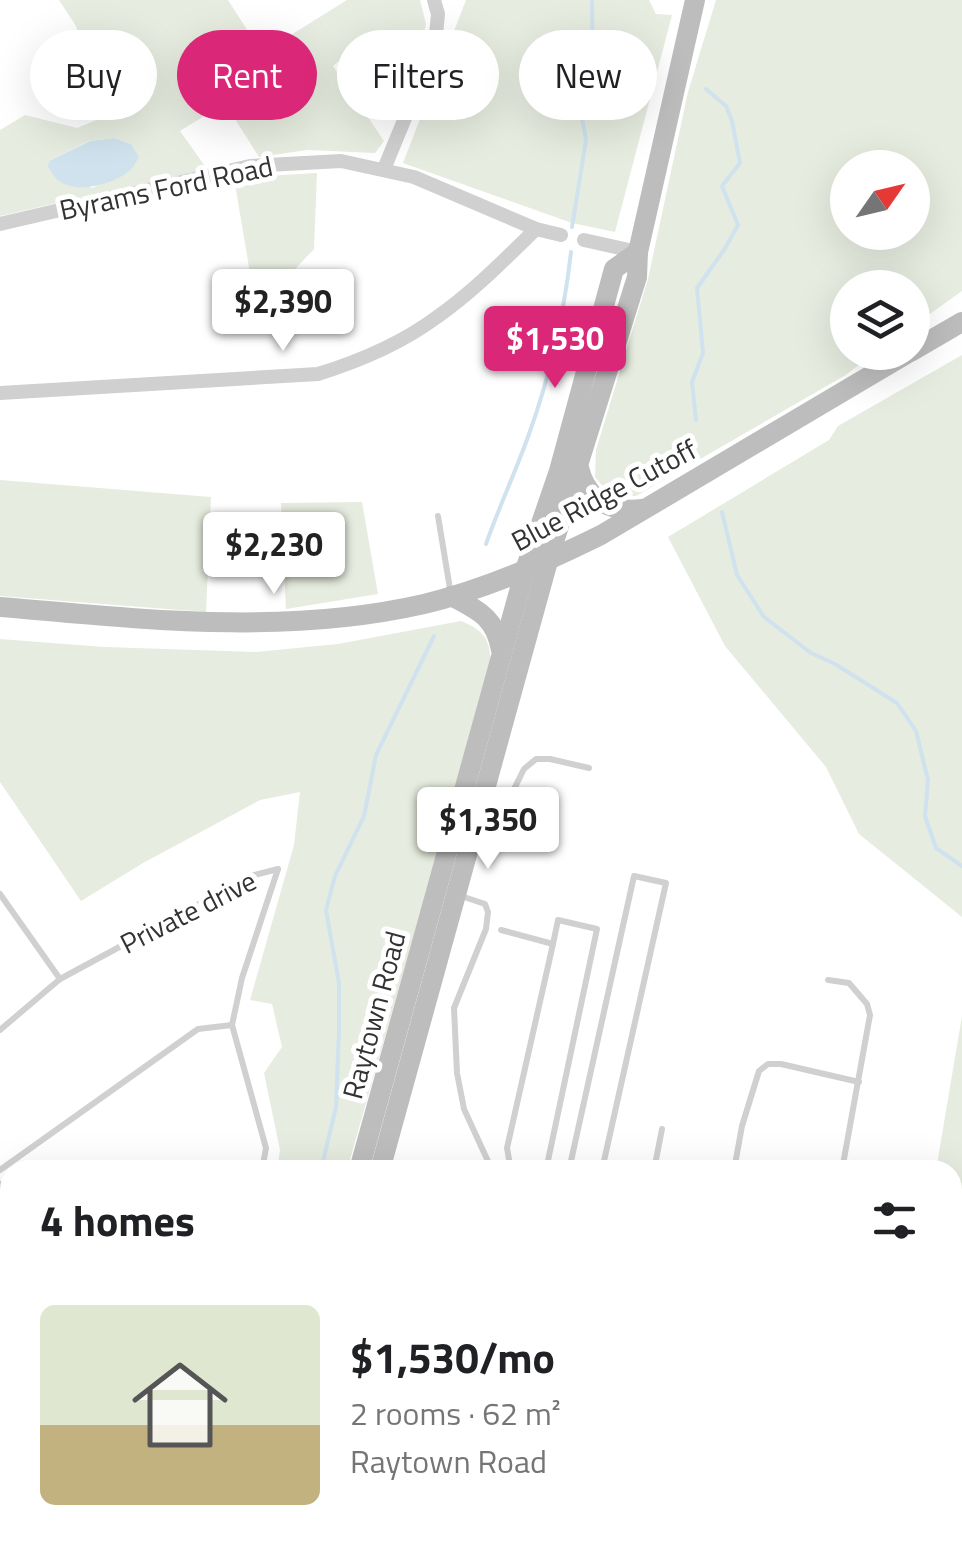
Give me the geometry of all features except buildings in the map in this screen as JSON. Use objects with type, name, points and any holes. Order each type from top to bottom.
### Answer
[{"type":"main road","name":"Raytown Road","points":[[363,1160],[637,277],[638,252],[695,0]]},
{"type":"main road","name":"Raytown Road","points":[[465,826],[502,652],[559,470],[614,270],[638,252]]},
{"type":"main road","name":"Blue Ridge Cutoff","points":[[930,341],[962,322]]},
{"type":"main road","name":"Blue Ridge Cutoff","points":[[0,608],[242,624],[378,613],[451,596],[548,561],[601,535],[880,370]]},
{"type":"main road","points":[[578,468],[588,490],[605,506],[628,511],[644,509]]},
{"type":"main road","points":[[451,596],[486,616],[494,626],[502,652]]},
{"type":"main road","name":"Raytown Road","points":[[382,1160],[446,892]]},
{"type":"street","points":[[384,169],[435,45],[438,14],[434,0]]},
{"type":"street","name":"Byrams Ford Road","points":[[0,224],[250,166],[341,161],[414,178],[536,229],[561,235]]},
{"type":"street","points":[[0,393],[318,374],[356,362],[437,318],[536,229]]},
{"type":"street","points":[[584,240],[638,252]]},
{"type":"lane","points":[[438,516],[451,596]]},
{"type":"lane","points":[[465,826],[484,828],[498,822],[524,769],[536,759],[589,768]]},
{"type":"lane","name":"Private drive","points":[[0,1030],[60,979],[251,876],[278,868],[242,978],[232,1025],[266,1148],[264,1160]]},
{"type":"lane","points":[[571,1160],[634,876],[666,883],[604,1160]]},
{"type":"lane","points":[[446,892],[485,904],[488,912],[486,930],[454,1008],[457,1072],[464,1109],[487,1160]]},
{"type":"lane","points":[[0,894],[60,979]]},
{"type":"lane","points":[[509,1160],[507,1148],[558,920],[597,929],[548,1160]]},
{"type":"lane","points":[[500,930],[553,944]]},
{"type":"lane","points":[[828,980],[849,983],[867,1004],[870,1015],[844,1160]]},
{"type":"lane","points":[[14,1160],[198,1029],[232,1025]]},
{"type":"lane","points":[[736,1160],[758,1071],[768,1064],[858,1082]]},
{"type":"lane","points":[[656,1160],[662,1129]]},
{"type":"shaded area","points":[[59,0],[228,0],[247,30],[177,30],[177,120],[198,120],[180,131],[207,169],[0,216],[0,130],[25,115],[30,120],[77,128],[97,120],[157,120],[157,30],[77,30]],"holes":[[[114,138],[131,144],[129,171],[92,188],[49,161],[89,141]]]},
{"type":"shaded area","points":[[347,0],[420,0],[425,30],[337,30],[337,63],[333,66],[337,72],[337,120],[370,120],[384,141],[375,153],[307,150],[259,157],[236,120],[317,120],[317,30],[299,30]]},
{"type":"shaded area","points":[[466,0],[649,0],[656,14],[672,15],[657,72],[657,30],[519,30],[519,120],[644,120],[615,232],[572,223],[403,163],[420,120],[499,120],[499,30],[454,30]]},
{"type":"shaded area","points":[[716,0],[962,0],[962,291],[930,314],[930,270],[830,270],[830,370],[852,370],[636,496],[610,495],[595,477],[596,450],[648,279],[688,92]]},
{"type":"shaded area","points":[[317,173],[314,249],[276,289],[253,291],[234,178]]},
{"type":"shaded area","points":[[962,355],[962,917],[859,834],[826,767],[725,646],[668,537],[829,440],[838,426]]},
{"type":"shaded area","points":[[0,480],[211,497],[206,612],[0,596]]},
{"type":"shaded area","points":[[362,502],[378,594],[286,609],[281,503]]},
{"type":"shaded area","points":[[461,621],[485,637],[491,665],[350,1160],[278,1160],[280,1150],[264,1073],[282,1047],[272,1004],[250,1000],[294,845],[300,792],[260,800],[81,901],[0,782],[0,639],[256,652],[338,644]]},
{"type":"shaded area","points":[[962,1016],[962,1160],[938,1160]]},
{"type":"water","points":[[114,138],[131,144],[139,157],[131,169],[114,180],[74,187],[58,180],[48,167],[49,161],[90,141]]},
{"type":"waterway","points":[[572,227],[586,140],[581,113],[593,79],[592,0]]},
{"type":"waterway","points":[[696,420],[692,382],[703,353],[697,288],[738,225],[722,186],[740,163],[726,106],[706,89]]},
{"type":"waterway","points":[[486,544],[543,390],[560,322],[571,252]]},
{"type":"waterway","points":[[722,512],[737,575],[764,617],[811,653],[897,703],[916,731],[928,780],[925,816],[936,848],[962,866]]},
{"type":"waterway","points":[[323,1160],[336,1107],[339,1031],[339,983],[326,910],[335,876],[364,816],[376,755],[434,636]]}]
